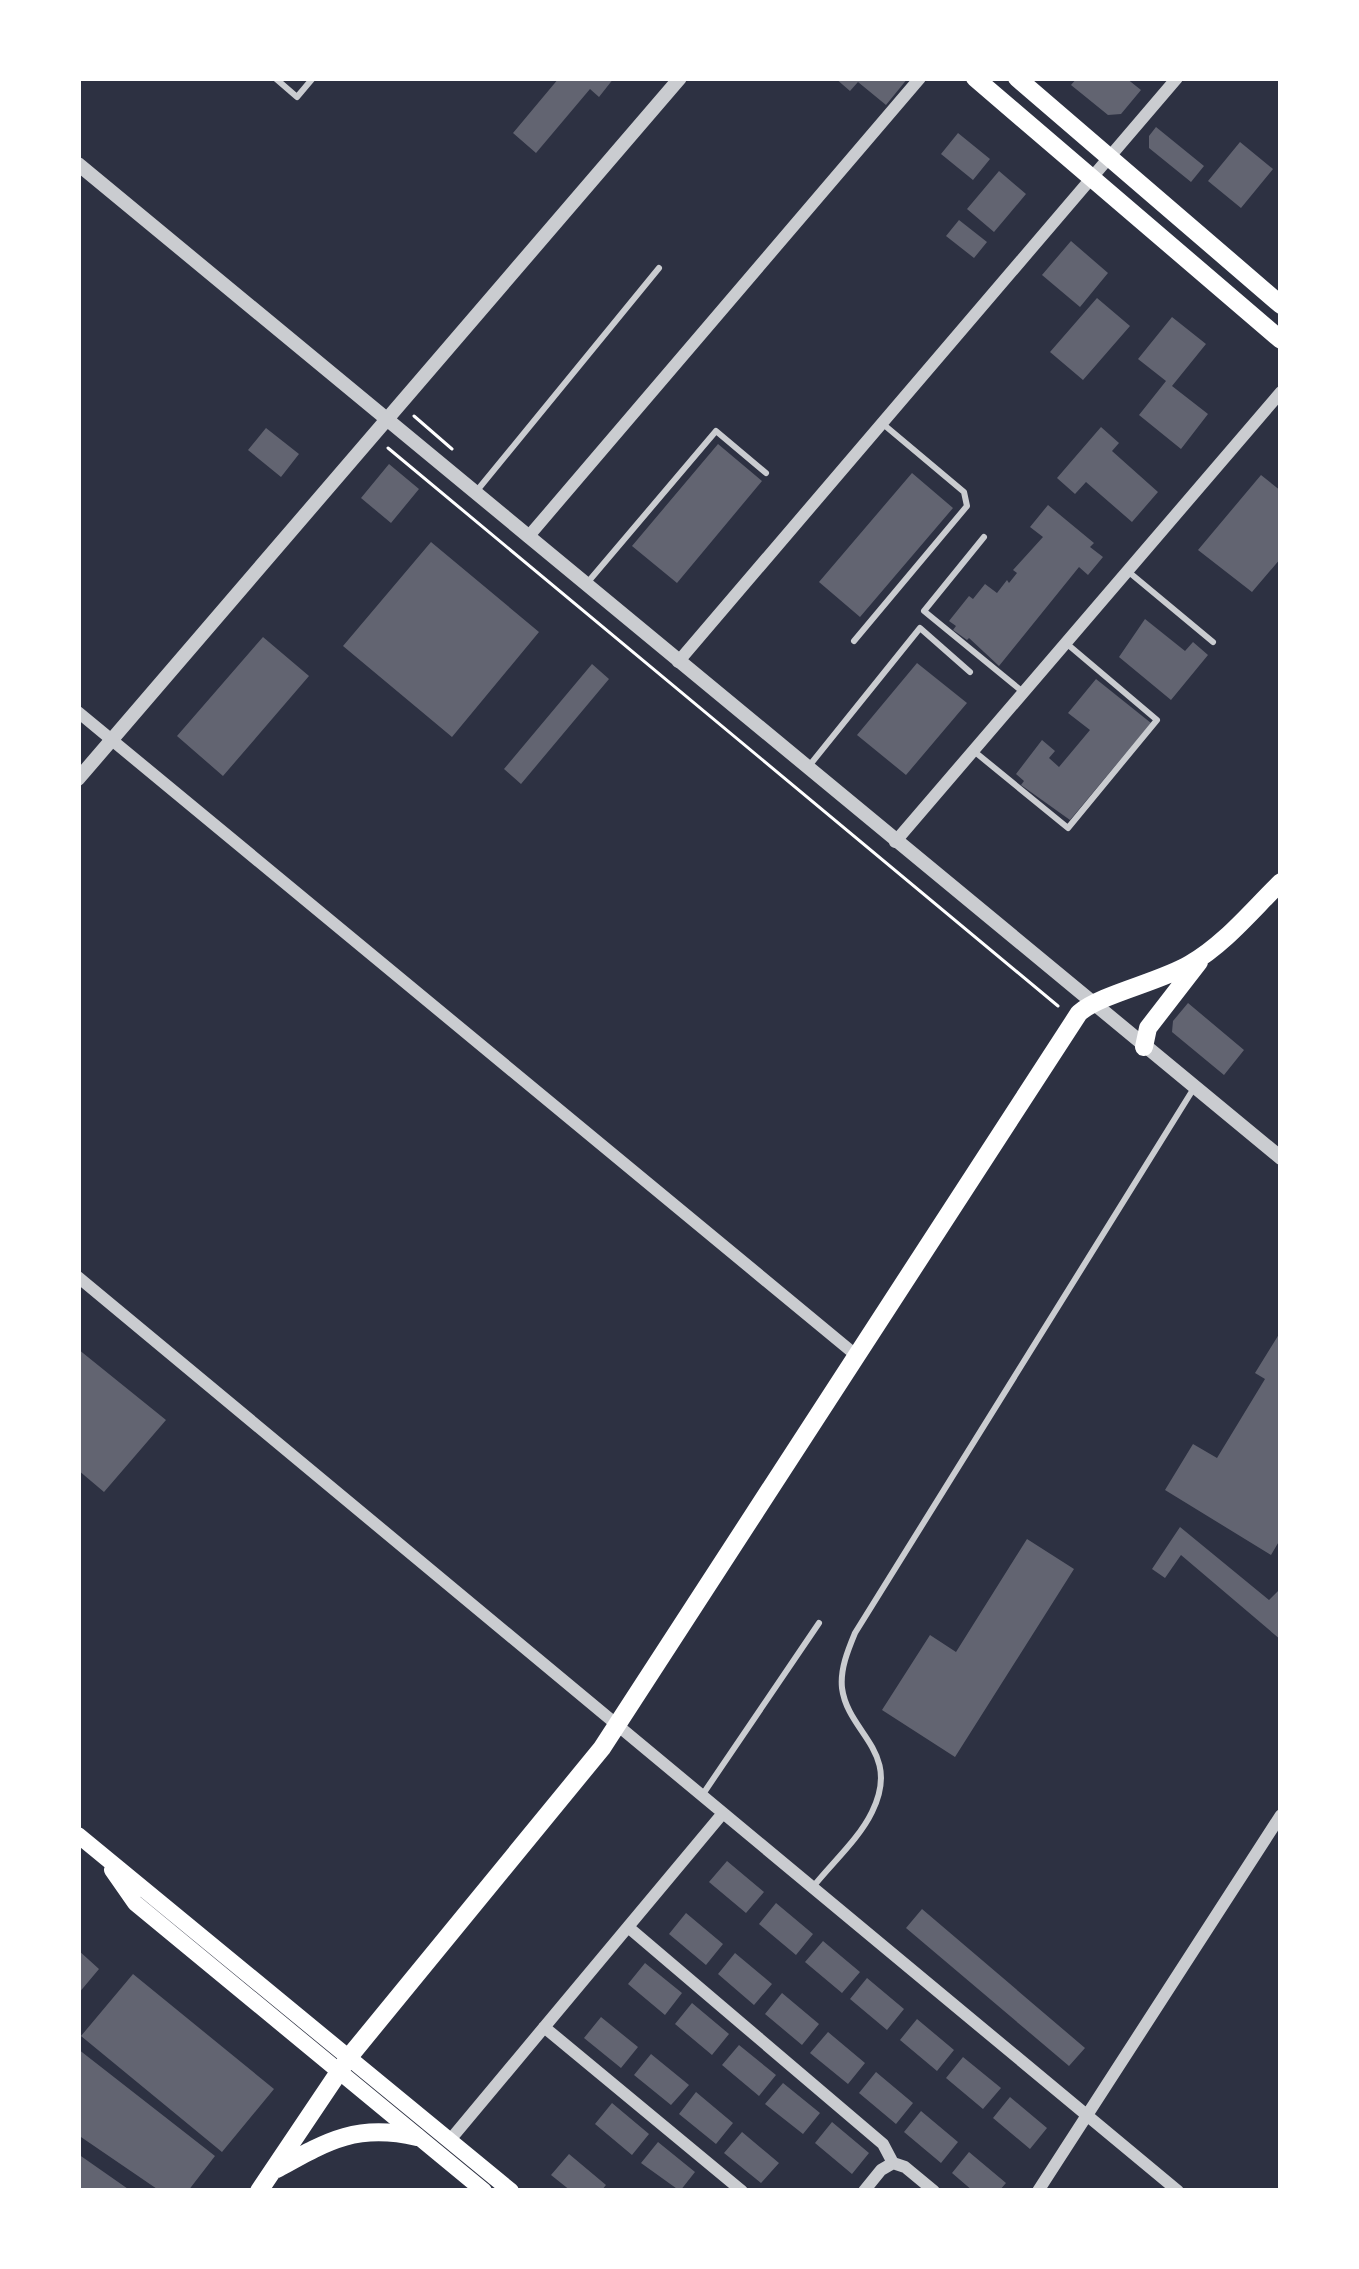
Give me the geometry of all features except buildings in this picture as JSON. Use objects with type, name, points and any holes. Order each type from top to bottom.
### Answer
[{"type":"main road","points":[[975,78],[1281,340]]},
{"type":"main road","points":[[1017,78],[1281,304]]},
{"type":"main road","points":[[1144,1047],[1148,1028],[1206,954],[1281,882]]},
{"type":"main road","points":[[259,2191],[343,2065],[617,1725],[1075,1019],[1090,1004],[1153,982],[1206,954]]},
{"type":"main road","points":[[78,1835],[484,2191]]},
{"type":"main road","points":[[343,2065],[450,2140],[511,2191]]},
{"type":"main road","points":[[272,2172],[324,2143],[358,2132],[383,2130],[417,2137]]},
{"type":"street","points":[[78,779],[680,78]]},
{"type":"street","points":[[528,537],[920,78]]},
{"type":"street","points":[[678,662],[1177,78]]},
{"type":"street","points":[[78,164],[1281,1158]]},
{"type":"street","points":[[896,842],[1281,392]]},
{"type":"street","points":[[78,712],[856,1356]]},
{"type":"street","points":[[78,1277],[1178,2191]]},
{"type":"street","points":[[450,2140],[723,1813]]},
{"type":"street","points":[[1038,2191],[1281,1815]]},
{"type":"street","points":[[628,1927],[883,2144],[893,2163],[934,2191]]},
{"type":"street","points":[[544,2027],[742,2191]]},
{"type":"street","points":[[863,2191],[893,2163]]},
{"type":"lane","points":[[275,78],[297,97],[313,78]]},
{"type":"lane","points":[[475,493],[659,268]]},
{"type":"lane","points":[[854,641],[967,506],[964,492],[882,423]]},
{"type":"lane","points":[[586,585],[716,431],[766,472]]},
{"type":"lane","points":[[984,538],[924,611],[1023,692]]},
{"type":"lane","points":[[1127,571],[1213,642]]},
{"type":"lane","points":[[807,769],[920,628],[970,672]]},
{"type":"lane","points":[[973,751],[1068,828],[1157,720],[1066,643]]},
{"type":"lane","points":[[813,1887],[873,1811],[878,1792],[876,1748],[849,1710],[842,1688],[855,1633],[1194,1088]]},
{"type":"lane","points":[[702,1796],[819,1623]]},
{"type":"path","points":[[373,435],[1075,1019]]}]
